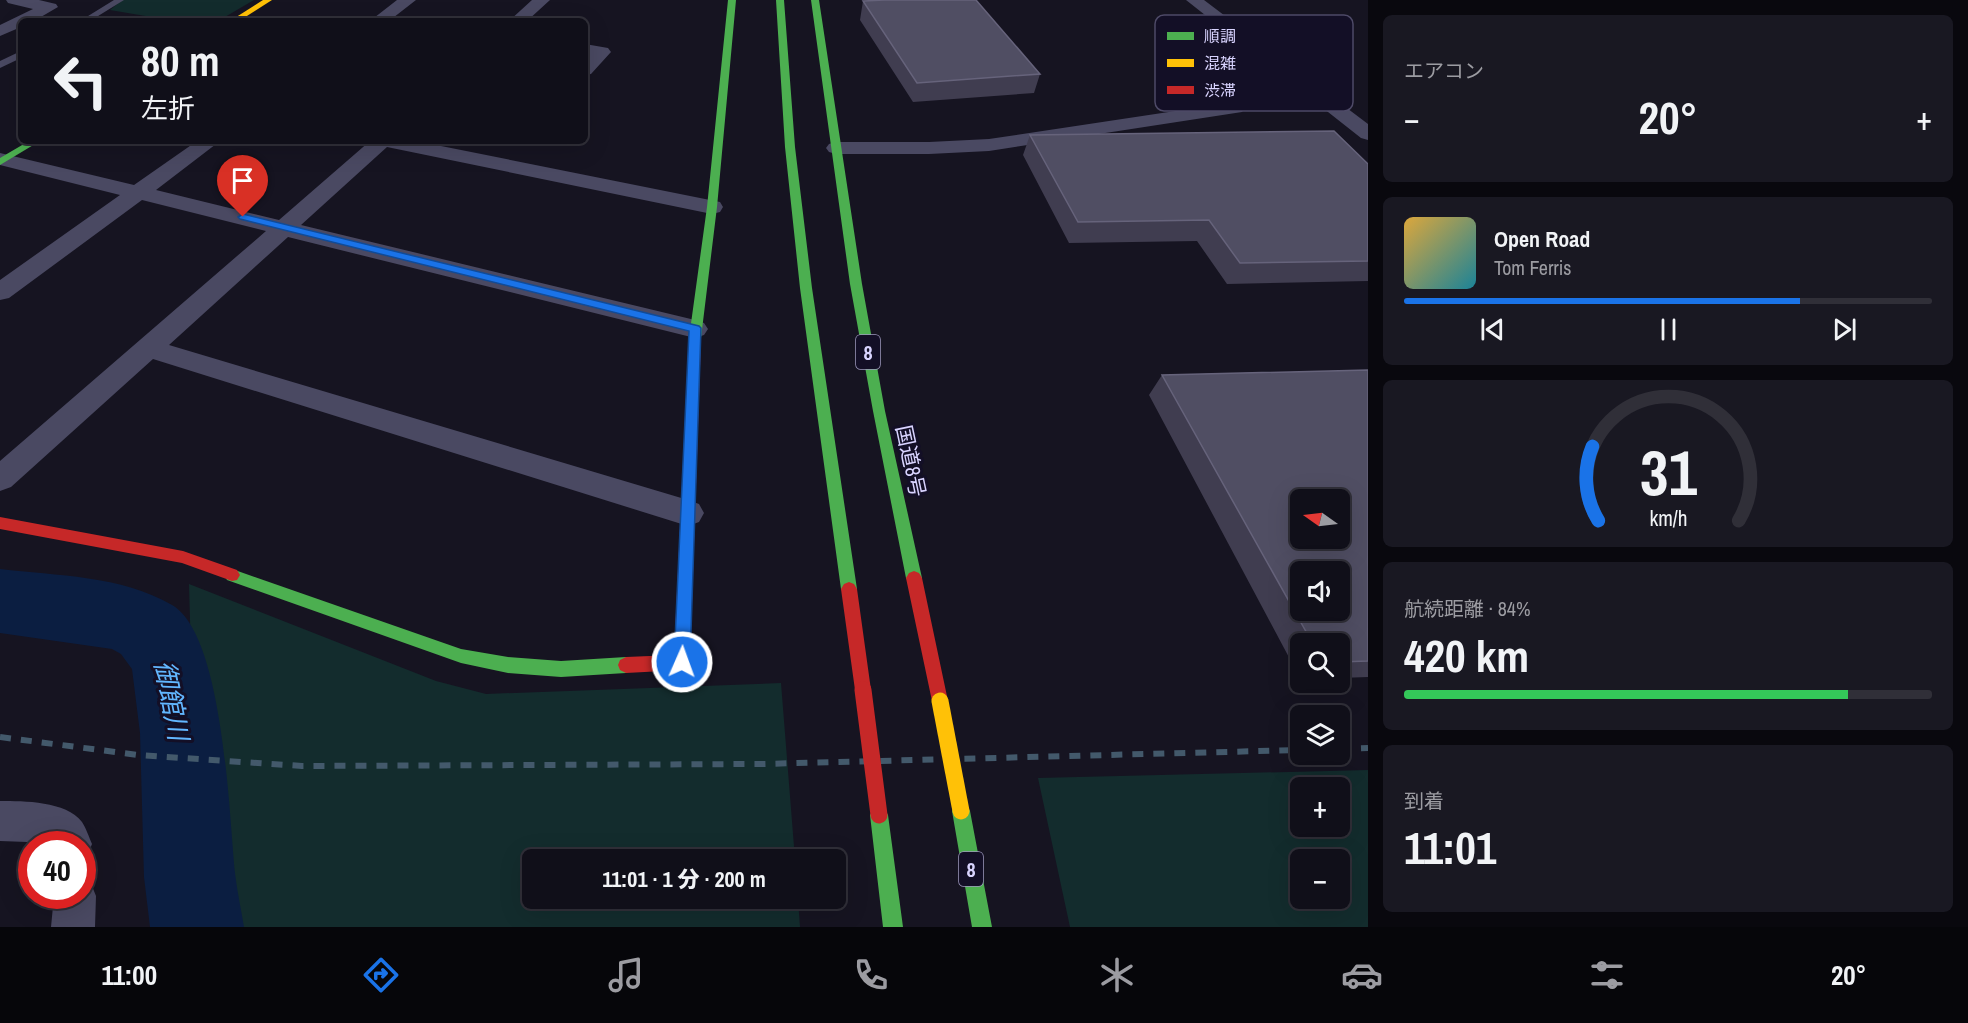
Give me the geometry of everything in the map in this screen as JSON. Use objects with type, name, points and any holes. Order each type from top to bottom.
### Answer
[{"type":"main road","points":[[239,18],[268,0]]},
{"type":"main road","points":[[0,524],[183,557],[461,656],[508,665],[561,669],[682,662],[695,328],[712,207],[732,0]]},
{"type":"main road","points":[[780,0],[790,147],[806,288],[863,690],[893,927]]},
{"type":"main road","name":"国道8号","points":[[815,0],[856,284],[879,411],[940,701],[982,927]]},
{"type":"main road","points":[[1,160],[30,144]]},
{"type":"street","points":[[14,0],[50,7],[27,18]]},
{"type":"street","points":[[382,18],[408,0]]},
{"type":"street","points":[[521,18],[542,0]]},
{"type":"street","points":[[1194,0],[1213,15]]},
{"type":"street","points":[[0,31],[18,22]]},
{"type":"street","points":[[588,50],[602,52],[588,67]]},
{"type":"street","points":[[836,148],[929,148],[989,145],[1215,111]]},
{"type":"street","points":[[1338,111],[1368,134]]},
{"type":"street","points":[[0,292],[206,144]]},
{"type":"street","points":[[0,479],[381,144]]},
{"type":"street","points":[[408,144],[506,156],[712,207]]},
{"type":"street","points":[[1,160],[286,227],[695,328]]},
{"type":"street","points":[[149,348],[687,513]]},
{"type":"street","points":[[0,821],[52,824],[60,831]]},
{"type":"street","points":[[73,927],[74,909]]},
{"type":"lane","points":[[89,18],[120,0]]},
{"type":"lane","points":[[0,65],[18,56]]},
{"type":"green space","points":[[122,0],[254,0],[223,18],[157,18],[110,10]]},
{"type":"green space","points":[[189,584],[436,681],[486,694],[781,683],[794,849],[522,849],[522,909],[799,909],[800,927],[228,927],[191,655]]},
{"type":"green space","points":[[1368,770],[1368,927],[1070,927],[1038,778]]},
{"type":"building","points":[[976,0],[1040,74],[917,83],[863,1]]},
{"type":"building","points":[[1334,131],[1368,164],[1368,261],[1240,263],[1209,220],[1078,222],[1030,135]]},
{"type":"building","points":[[1368,370],[1368,661],[1350,662],[1350,633],[1307,633],[1300,621],[1350,621],[1350,561],[1290,561],[1290,603],[1162,375]]},
{"type":"waterway","name":"御館川","points":[[0,601],[123,617],[148,630],[163,649],[171,669],[181,733],[190,877],[197,927]]},
{"type":"railway","points":[[0,737],[138,755],[302,766],[762,764],[1290,750]]},
{"type":"railway","points":[[1350,749],[1368,748]]},
{"type":"traffic: fast","points":[[695,338],[712,207],[732,0]]},
{"type":"traffic: fast","points":[[780,0],[790,147],[806,288],[849,589]]},
{"type":"traffic: fast","points":[[815,0],[856,284],[879,411],[914,578]]},
{"type":"traffic: fast","points":[[0,162],[30,144]]},
{"type":"traffic: fast","points":[[232,575],[461,656],[508,665],[561,669],[626,665]]},
{"type":"traffic: fast","points":[[961,811],[982,927]]},
{"type":"traffic: fast","points":[[879,815],[893,927]]},
{"type":"traffic: slow","points":[[239,18],[268,0]]},
{"type":"traffic: slow","points":[[940,701],[961,811]]},
{"type":"traffic: jam","points":[[626,665],[682,662],[695,338]]},
{"type":"traffic: jam","points":[[0,523],[183,557],[232,575]]},
{"type":"traffic: jam","points":[[914,578],[940,701]]},
{"type":"traffic: jam","points":[[849,589],[863,690]]},
{"type":"traffic: jam","points":[[863,690],[879,815]]},
{"type":"route","points":[[243,217],[695,328],[682,662]]}]
